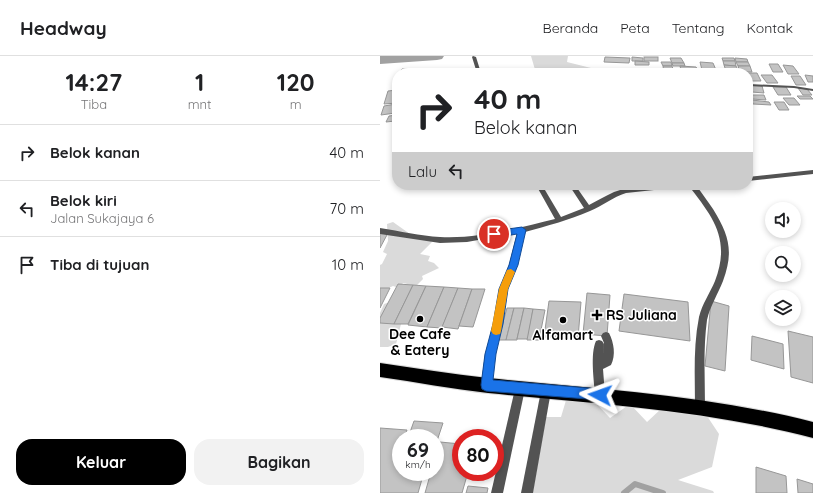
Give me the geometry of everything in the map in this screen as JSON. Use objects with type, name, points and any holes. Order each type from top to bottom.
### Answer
[{"type":"highway","points":[[380,370],[486,385],[600,395],[700,408],[790,424],[813,430]]},
{"type":"street","points":[[474,57],[477,68]]},
{"type":"street","points":[[753,85],[794,87],[813,90]]},
{"type":"street","points":[[753,178],[813,172]]},
{"type":"street","points":[[542,190],[559,220]]},
{"type":"street","points":[[575,190],[588,209]]},
{"type":"street","points":[[380,231],[440,240],[467,239],[522,230],[559,220],[588,209],[616,194],[634,190]]},
{"type":"street","points":[[697,190],[721,229],[726,242],[724,265],[719,281],[707,303],[703,319],[701,336],[700,408]]},
{"type":"street","points":[[486,385],[490,354],[498,324],[504,289],[513,265],[522,230]]},
{"type":"street","points":[[598,363],[602,365],[608,362],[608,343],[606,336]]},
{"type":"street","points":[[599,344],[598,363],[600,395]]},
{"type":"street","points":[[497,493],[520,389]]},
{"type":"street","points":[[527,493],[546,391]]},
{"type":"shaded area","points":[[531,56],[568,56],[567,62],[591,68],[535,68]]},
{"type":"shaded area","points":[[393,222],[410,234],[428,237],[432,242],[420,254],[430,256],[428,261],[434,263],[439,268],[422,276],[423,279],[416,286],[403,283],[399,288],[393,286],[380,292],[380,265],[387,254],[383,252],[388,241],[387,224]]},
{"type":"shaded area","points":[[393,301],[401,324],[396,344],[388,347],[380,347],[380,313],[384,304]]},
{"type":"shaded area","points":[[567,397],[594,401],[610,418],[630,404],[647,422],[661,409],[705,413],[719,434],[712,467],[678,480],[713,491],[714,493],[526,493],[540,417],[561,417]]},
{"type":"building","points":[[605,57],[630,58],[629,63],[604,62]]},
{"type":"building","points":[[632,57],[643,58],[643,61],[632,61]]},
{"type":"building","points":[[644,57],[658,57],[658,61],[644,61]]},
{"type":"building","points":[[670,58],[681,58],[684,63],[672,63]]},
{"type":"building","points":[[722,58],[734,58],[735,61],[723,61]]},
{"type":"building","points":[[735,58],[747,59],[748,62],[736,62]]},
{"type":"building","points":[[635,61],[649,62],[649,65],[635,65]]},
{"type":"building","points":[[723,61],[735,61],[736,66],[724,65]]},
{"type":"building","points":[[661,62],[671,62],[672,66],[663,66]]},
{"type":"building","points":[[700,62],[713,63],[715,68],[702,68]]},
{"type":"building","points":[[736,62],[748,62],[750,66],[738,66]]},
{"type":"building","points":[[672,63],[684,63],[685,66],[673,66]]},
{"type":"building","points":[[769,64],[778,64],[783,72],[773,72]]},
{"type":"building","points":[[724,65],[736,66],[737,68],[725,68]]},
{"type":"building","points":[[783,65],[793,66],[799,74],[788,74]]},
{"type":"building","points":[[663,66],[672,66],[673,68],[663,68]]},
{"type":"building","points":[[680,66],[697,68],[680,68]]},
{"type":"building","points":[[738,66],[750,66],[751,68],[739,68]]},
{"type":"building","points":[[753,73],[757,73],[761,81],[753,81]]},
{"type":"building","points":[[761,75],[772,75],[778,83],[767,83]]},
{"type":"building","points":[[805,75],[813,76],[813,82],[808,82]]},
{"type":"building","points":[[791,76],[800,76],[806,85],[796,85]]},
{"type":"building","points":[[753,85],[762,86],[764,93],[753,92]]},
{"type":"building","points":[[773,87],[786,87],[791,95],[778,95]]},
{"type":"building","points":[[798,88],[807,89],[812,95],[803,95]]},
{"type":"building","points":[[388,91],[392,91],[392,103],[384,104]]},
{"type":"building","points":[[753,95],[764,95],[766,100],[753,99]]},
{"type":"building","points":[[797,96],[810,96],[813,99],[800,99]]},
{"type":"building","points":[[783,98],[794,98],[800,105],[789,105]]},
{"type":"building","points":[[753,100],[769,102],[771,105],[753,104]]},
{"type":"building","points":[[774,102],[784,102],[789,110],[779,110]]},
{"type":"building","points":[[392,105],[392,113],[381,115],[384,106]]},
{"type":"building","points":[[389,116],[392,116],[392,121],[386,122]]},
{"type":"building","points":[[380,233],[388,233],[380,248]]},
{"type":"building","points":[[398,284],[413,285],[394,324],[380,323],[380,318]]},
{"type":"building","points":[[413,285],[426,286],[408,324],[394,324]]},
{"type":"building","points":[[426,286],[444,287],[427,327],[408,325]]},
{"type":"building","points":[[444,287],[458,288],[442,328],[427,327]]},
{"type":"building","points":[[380,288],[390,288],[380,308]]},
{"type":"building","points":[[458,288],[472,289],[458,329],[442,327]]},
{"type":"building","points":[[472,289],[485,289],[473,327],[459,326]]},
{"type":"building","name":"RS Juliana","points":[[587,293],[610,295],[607,336],[583,334]]},
{"type":"building","points":[[624,294],[688,302],[690,341],[619,331]]},
{"type":"building","name":"Alfamart","points":[[549,301],[581,302],[578,338],[544,337]]},
{"type":"building","points":[[711,301],[729,306],[725,371],[705,366]]},
{"type":"building","points":[[507,308],[514,308],[506,340],[498,340]]},
{"type":"building","points":[[514,308],[524,308],[517,340],[506,340]]},
{"type":"building","points":[[524,308],[533,309],[528,339],[517,339]]},
{"type":"building","points":[[533,309],[545,310],[539,340],[527,340]]},
{"type":"building","points":[[788,331],[813,337],[813,383],[791,377]]},
{"type":"building","points":[[752,336],[783,344],[784,369],[751,360]]},
{"type":"building","points":[[414,421],[443,423],[441,429],[411,429]]},
{"type":"building","points":[[380,428],[394,429],[392,429],[392,481],[421,481],[418,493],[380,493]]},
{"type":"building","points":[[444,442],[452,443],[452,481],[465,481],[462,493],[425,493],[428,481],[444,481]]},
{"type":"building","points":[[756,467],[786,476],[787,493],[756,493]]},
{"type":"building","points":[[797,479],[813,484],[813,493],[798,493]]},
{"type":"building","points":[[468,486],[488,488],[487,493],[466,493]]},
{"type":"waterway","points":[[380,60],[437,56]]},
{"type":"waterway","points":[[624,493],[635,484],[663,493]]},
{"type":"slow traffic","points":[[496,331],[504,289],[511,272]]},
{"type":"place","name":"RS Juliana","points":[[597,315]]},
{"type":"place","name":"Dee Cafe & Eatery","points":[[420,319]]},
{"type":"place","name":"Alfamart","points":[[563,320]]},
{"type":"route","points":[[494,234],[522,230],[513,265],[504,289],[498,324],[490,354],[486,385],[600,395]]}]
